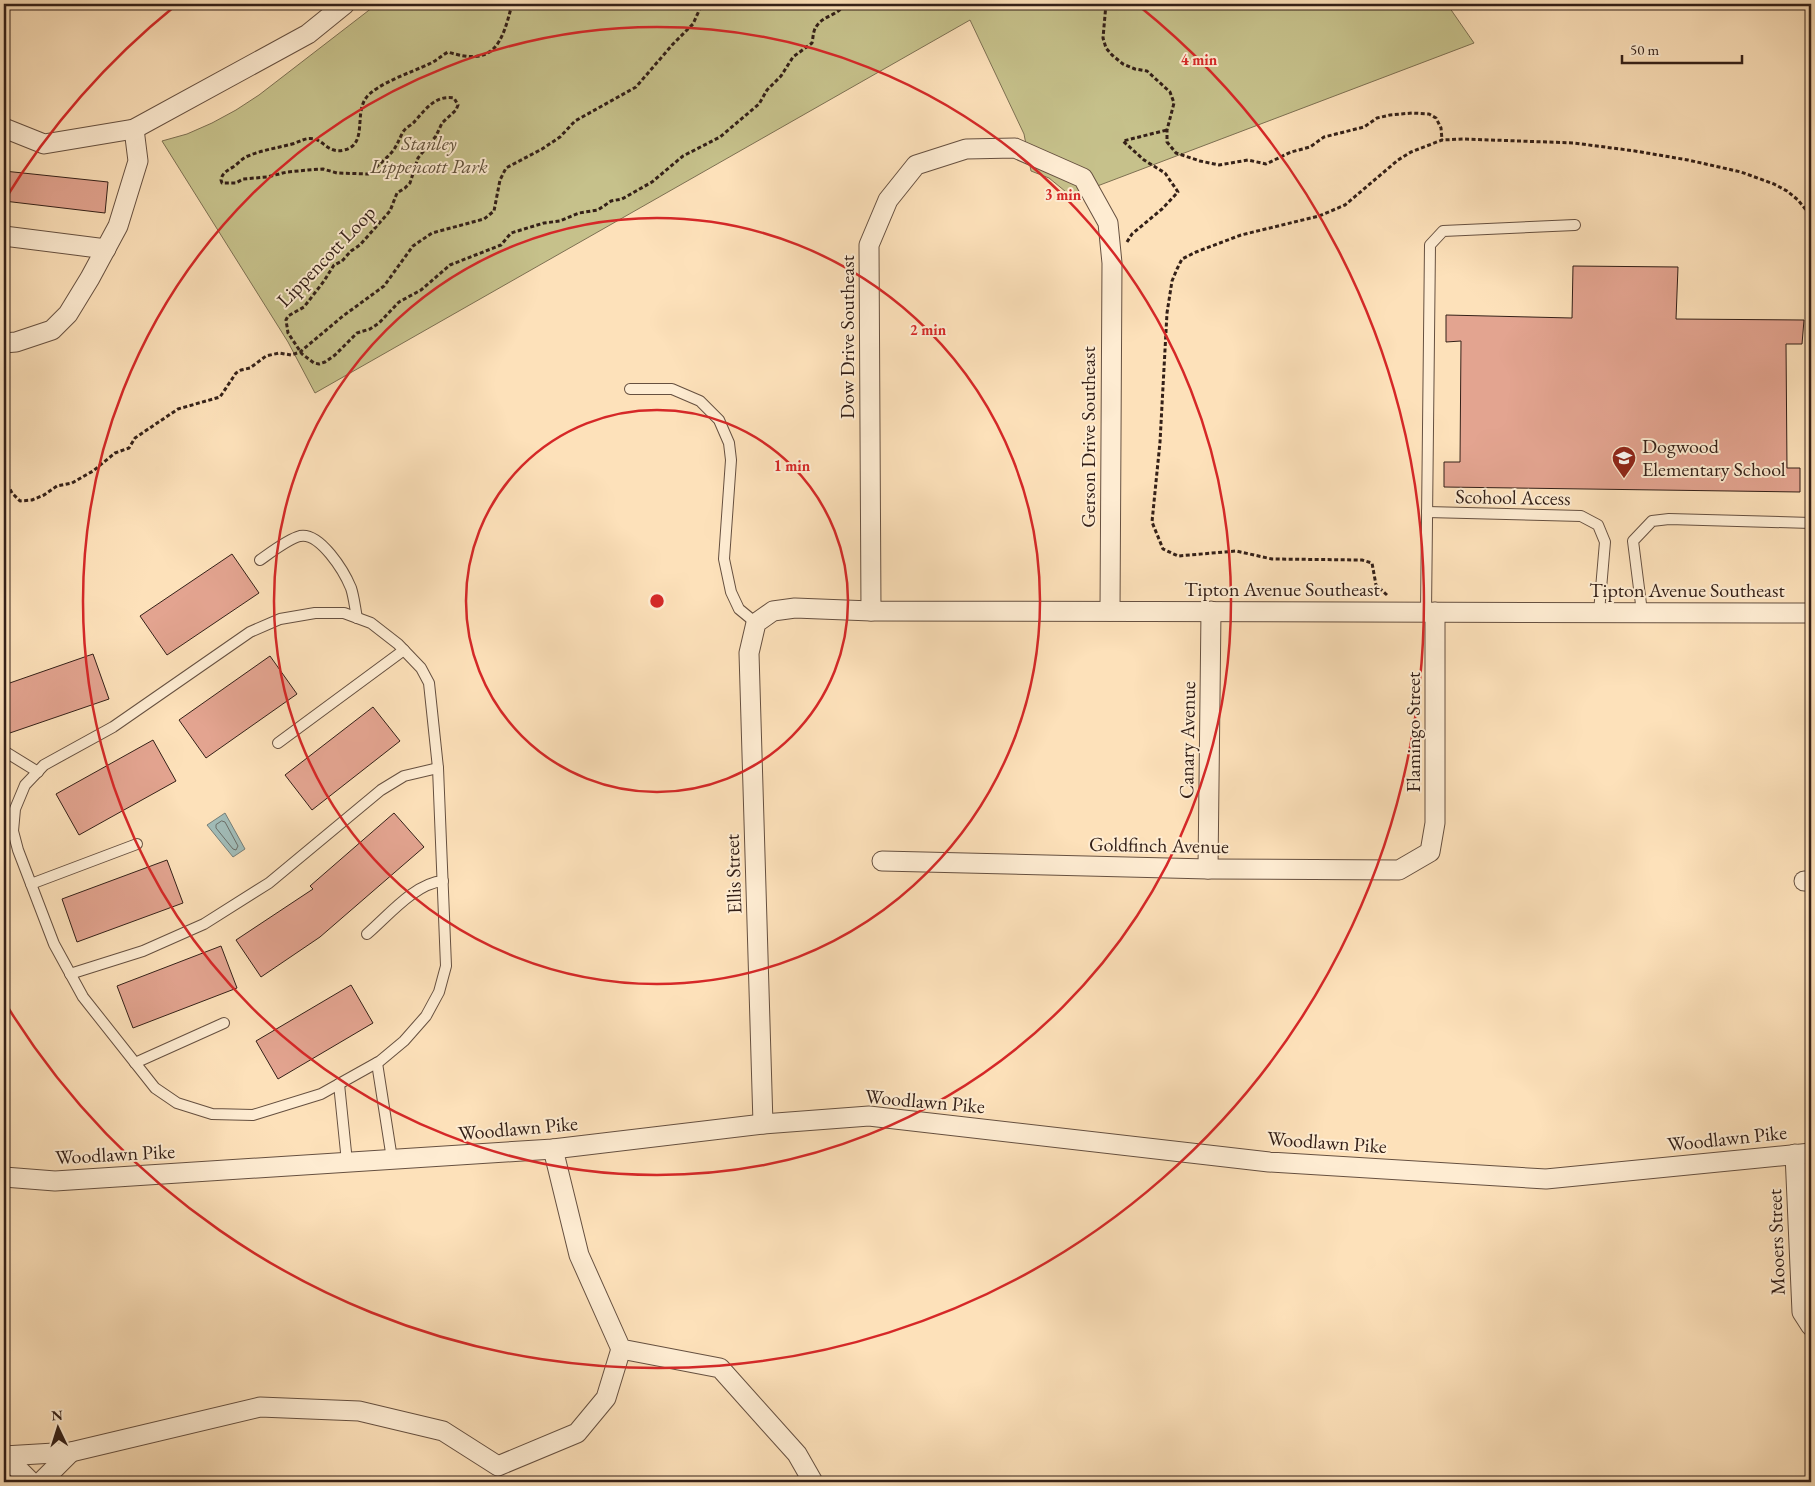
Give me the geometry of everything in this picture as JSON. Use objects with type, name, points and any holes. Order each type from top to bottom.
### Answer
[{"type":"street","points":[[4,128],[44,144],[134,129],[308,34],[345,4]]},
{"type":"street","points":[[4,343],[16,342],[52,330],[68,314],[118,226],[138,161],[134,129]]},
{"type":"street","name":"Dow Drive Southeast","points":[[870,611],[868,245],[888,200],[916,165],[966,149],[1015,148],[1083,178],[1108,223],[1112,263]]},
{"type":"street","points":[[4,236],[106,249]]},
{"type":"street","name":"Gerson Drive Southeast","points":[[1110,611],[1112,263]]},
{"type":"street","name":"Tipton Avenue Southeast","points":[[756,623],[773,611],[788,609],[870,611],[1811,612]]},
{"type":"street","name":"Canary Avenue","points":[[1208,869],[1211,612]]},
{"type":"street","name":"Flamingo Street","points":[[1430,852],[1435,823],[1431,612]]},
{"type":"street","name":"Ellis Street","points":[[756,623],[749,653],[763,1124]]},
{"type":"street","name":"Goldfinch Avenue","points":[[882,861],[1208,869],[1399,870],[1430,852]]},
{"type":"street","name":"Woodlawn Pike","points":[[4,1177],[55,1181],[553,1149],[763,1124],[869,1116],[1269,1162],[1546,1179],[1803,1154]]},
{"type":"street","points":[[4,1456],[71,1452],[260,1407],[359,1412],[443,1431],[501,1474],[577,1433],[606,1398],[621,1349],[579,1255],[553,1149]]},
{"type":"street","name":"Mooers Street","points":[[1803,1154],[1802,1312],[1811,1326]]},
{"type":"street","points":[[621,1349],[720,1368],[797,1454],[813,1482]]},
{"type":"street","points":[[41,1482],[71,1452]]},
{"type":"street","points":[[4,1456],[31,1482]]},
{"type":"lane","points":[[1431,612],[1427,512],[1430,245],[1443,230],[1576,225]]},
{"type":"lane","points":[[630,388],[672,389],[700,402],[719,420],[730,442],[731,460],[724,559],[731,592],[739,609],[756,623]]},
{"type":"lane","name":"Scohool Access","points":[[1427,512],[1581,516],[1598,525],[1605,542],[1599,612]]},
{"type":"lane","points":[[1642,612],[1633,541],[1652,521],[1669,519],[1811,524]]},
{"type":"lane","points":[[260,560],[298,536],[316,539],[344,572],[352,590],[358,618]]},
{"type":"lane","points":[[315,613],[344,613],[371,623],[404,650],[421,668],[429,684],[438,768],[446,966],[439,992],[426,1016],[404,1041],[377,1063],[321,1094],[253,1114],[212,1114],[177,1103],[155,1088],[83,996],[54,944],[18,850],[13,831],[15,809],[25,786],[44,765],[113,727],[250,632],[280,619],[315,613]]},
{"type":"lane","points":[[278,743],[404,650]]},
{"type":"lane","points":[[4,751],[38,772]]},
{"type":"lane","points":[[70,974],[143,950],[204,924],[269,883],[381,790],[404,776],[438,768]]},
{"type":"lane","points":[[31,884],[137,844]]},
{"type":"lane","points":[[367,934],[419,888],[444,881]]},
{"type":"lane","points":[[135,1063],[224,1023]]},
{"type":"lane","points":[[377,1063],[392,1159]]},
{"type":"lane","points":[[339,1084],[347,1162]]},
{"type":"path","name":"Lippencott Loop","points":[[300,352],[288,332],[286,324],[288,316],[304,307],[334,265],[342,261],[360,245],[390,211],[397,193],[410,183],[418,158],[436,136],[442,123],[456,110],[458,105],[456,100],[445,97],[431,104],[404,130],[399,143],[390,155],[368,174],[336,173],[323,169],[308,170],[287,172],[228,184],[222,183],[221,177],[226,171],[248,156],[292,144],[306,138],[316,139],[326,148],[336,150],[345,150],[354,146],[359,138],[361,110],[364,99],[398,78],[432,63],[448,52],[463,56],[479,57],[489,53],[497,44],[512,4]]},
{"type":"path","points":[[4,478],[12,494],[20,501],[32,500],[44,495],[57,486],[72,483],[115,453],[129,448],[135,438],[178,409],[220,397],[236,373],[250,368],[266,356],[279,353],[291,355],[300,352],[343,316],[384,286],[413,246],[432,233],[484,219],[494,211],[500,180],[506,168],[542,150],[560,137],[575,120],[636,87],[693,24],[702,4]]},
{"type":"path","points":[[300,352],[309,360],[319,364],[325,362],[335,355],[357,333],[370,330],[399,302],[421,290],[450,264],[501,245],[511,233],[544,223],[560,221],[579,213],[598,210],[611,201],[622,199],[652,182],[683,156],[720,137],[759,104],[767,90],[781,76],[793,57],[812,43],[816,26],[842,10],[845,4]]},
{"type":"path","points":[[1106,4],[1103,38],[1106,48],[1123,64],[1147,71],[1170,92],[1174,103],[1167,142],[1176,153],[1200,162],[1219,165],[1248,160],[1266,164],[1291,152],[1310,147],[1324,137],[1364,127],[1377,118],[1412,113],[1428,114],[1436,118],[1442,140]]},
{"type":"path","points":[[1112,263],[1132,234],[1162,209],[1178,192],[1166,173],[1144,160],[1123,141],[1168,130]]},
{"type":"path","points":[[1391,612],[1391,599],[1376,584],[1372,563],[1362,560],[1272,559],[1236,551],[1178,556],[1163,549],[1152,522],[1160,442],[1168,313],[1172,281],[1182,259],[1229,238],[1319,216],[1345,205],[1398,160],[1411,152],[1442,140],[1574,143],[1635,150],[1688,160],[1741,172],[1774,184],[1793,196],[1811,216]]},
{"type":"green space","name":"Stanley Lippencott Park","points":[[377,4],[1447,4],[1474,43],[1071,196],[1049,178],[1031,171],[1024,134],[970,20],[315,393],[288,342],[162,141],[187,134],[236,110],[259,95]]},
{"type":"water","points":[[225,813],[245,849],[233,857],[207,825]]},
{"type":"building","points":[[4,171],[108,182],[105,213],[4,201]]},
{"type":"building","points":[[1573,266],[1678,267],[1676,319],[1804,320],[1802,344],[1786,344],[1787,468],[1800,468],[1800,492],[1444,487],[1444,462],[1460,462],[1461,341],[1446,342],[1446,315],[1572,318]]},
{"type":"building","points":[[232,554],[259,593],[167,655],[140,616]]},
{"type":"building","points":[[93,654],[109,699],[4,735],[4,685]]},
{"type":"building","points":[[270,656],[297,694],[206,758],[179,720]]},
{"type":"building","points":[[373,707],[400,741],[312,810],[285,775]]},
{"type":"building","points":[[153,740],[176,781],[79,835],[56,794]]},
{"type":"building","points":[[394,813],[424,847],[320,937],[261,977],[236,940],[313,889],[310,886]]},
{"type":"building","points":[[167,860],[183,903],[77,942],[62,899]]},
{"type":"building","points":[[221,946],[237,988],[133,1028],[117,986]]},
{"type":"building","points":[[351,985],[373,1023],[278,1079],[256,1041]]},
{"type":"place","name":"Dogwood Elementary School","points":[[1624,479]]}]
